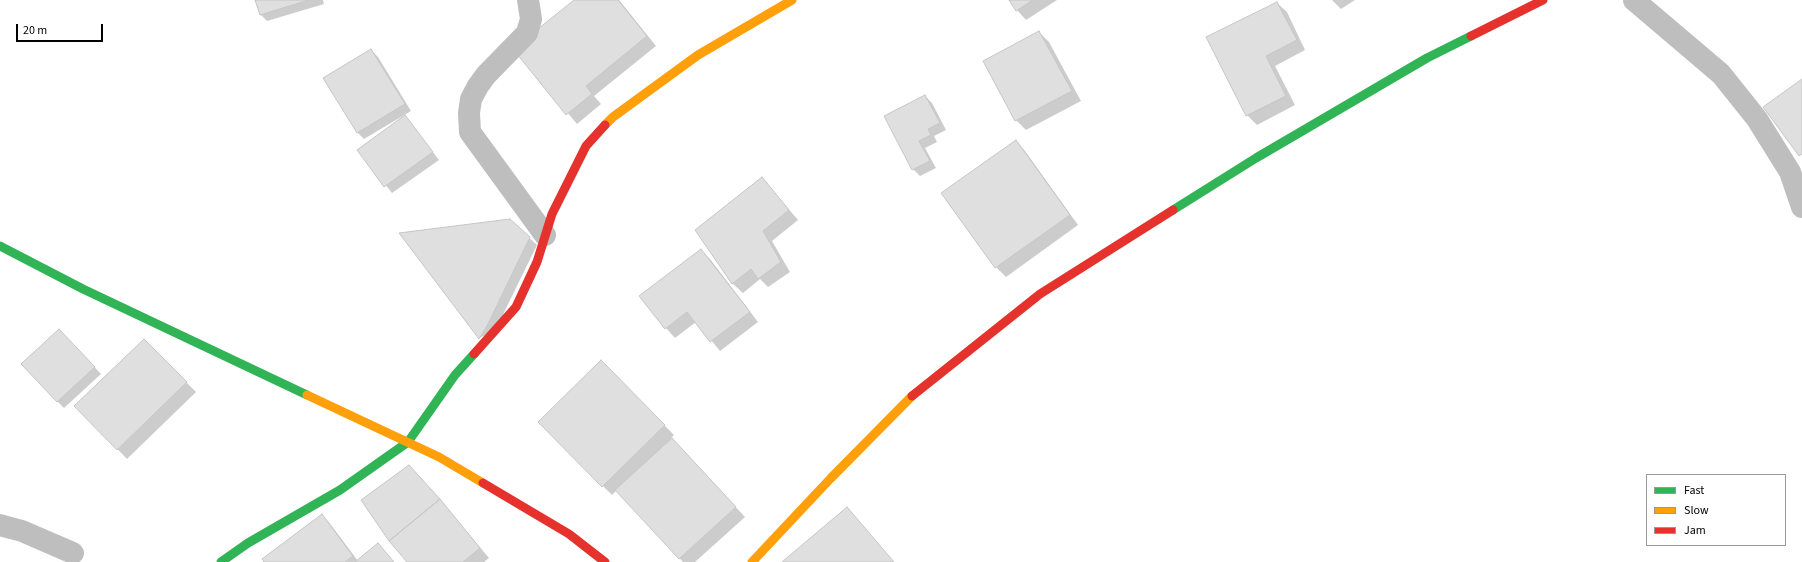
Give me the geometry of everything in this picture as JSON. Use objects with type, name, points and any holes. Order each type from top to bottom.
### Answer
[{"type":"street","points":[[528,0],[531,19],[527,33],[486,75],[471,99],[469,113],[470,132],[545,235]]},
{"type":"street","points":[[221,562],[248,543],[340,490],[408,442],[455,375],[516,307],[537,262],[552,214],[586,146],[613,117],[698,55],[792,0]]},
{"type":"street","points":[[752,562],[831,478],[917,391],[1040,294],[1256,158],[1427,58],[1543,0]]},
{"type":"street","points":[[1634,0],[1721,74],[1757,119],[1786,165],[1790,172],[1802,207]]},
{"type":"street","points":[[0,246],[83,289],[439,458],[569,534],[605,562]]},
{"type":"street","points":[[0,525],[22,531],[79,559]]},
{"type":"building","points":[[255,0],[309,0],[260,15]]},
{"type":"building","points":[[574,0],[618,0],[647,36],[586,86],[592,94],[566,115],[513,49]]},
{"type":"building","points":[[1009,0],[1033,0],[1016,11]]},
{"type":"building","points":[[1277,2],[1297,40],[1266,56],[1286,96],[1246,116],[1206,37]]},
{"type":"building","points":[[1039,31],[1072,91],[1015,121],[983,61]]},
{"type":"building","points":[[371,49],[405,104],[357,133],[323,78]]},
{"type":"building","points":[[1802,79],[1802,154],[1799,156],[1763,107]]},
{"type":"building","points":[[925,95],[940,123],[928,129],[931,135],[919,141],[930,161],[912,170],[884,116]]},
{"type":"building","points":[[405,115],[433,152],[384,187],[357,150]]},
{"type":"building","points":[[1016,140],[1070,215],[995,268],[941,193]]},
{"type":"building","points":[[762,177],[789,210],[763,231],[781,262],[758,279],[751,269],[732,284],[695,230]]},
{"type":"building","points":[[510,219],[530,237],[488,324],[479,339],[399,233]]},
{"type":"building","points":[[701,249],[750,312],[710,342],[687,312],[665,329],[639,296]]},
{"type":"building","points":[[59,329],[95,367],[57,402],[21,364]]},
{"type":"building","points":[[144,339],[187,382],[117,450],[74,406]]},
{"type":"building","points":[[601,360],[665,425],[602,487],[538,422]]},
{"type":"building","points":[[672,438],[736,507],[679,559],[615,490]]},
{"type":"building","points":[[409,465],[440,499],[389,541],[361,500]]},
{"type":"building","points":[[440,499],[480,548],[463,562],[407,562],[389,541]]},
{"type":"building","points":[[847,507],[894,562],[782,562]]},
{"type":"building","points":[[322,514],[353,556],[345,562],[264,562],[262,559]]},
{"type":"building","points":[[378,543],[394,562],[355,562]]},
{"type":"traffic: fast","points":[[1173,210],[1256,158],[1427,58],[1471,36]]},
{"type":"traffic: fast","points":[[0,246],[83,289],[307,395]]},
{"type":"traffic: fast","points":[[221,562],[248,543],[340,490],[408,442],[455,375],[474,354]]},
{"type":"traffic: slow","points":[[605,125],[613,117],[698,55],[792,0]]},
{"type":"traffic: slow","points":[[307,395],[439,457],[483,483]]},
{"type":"traffic: slow","points":[[752,562],[831,478],[912,396]]},
{"type":"traffic: jam","points":[[1471,36],[1543,0]]},
{"type":"traffic: jam","points":[[474,354],[516,307],[537,262],[552,214],[586,146],[605,125]]},
{"type":"traffic: jam","points":[[912,396],[1040,294],[1173,210]]},
{"type":"traffic: jam","points":[[483,483],[569,534],[605,562]]}]
